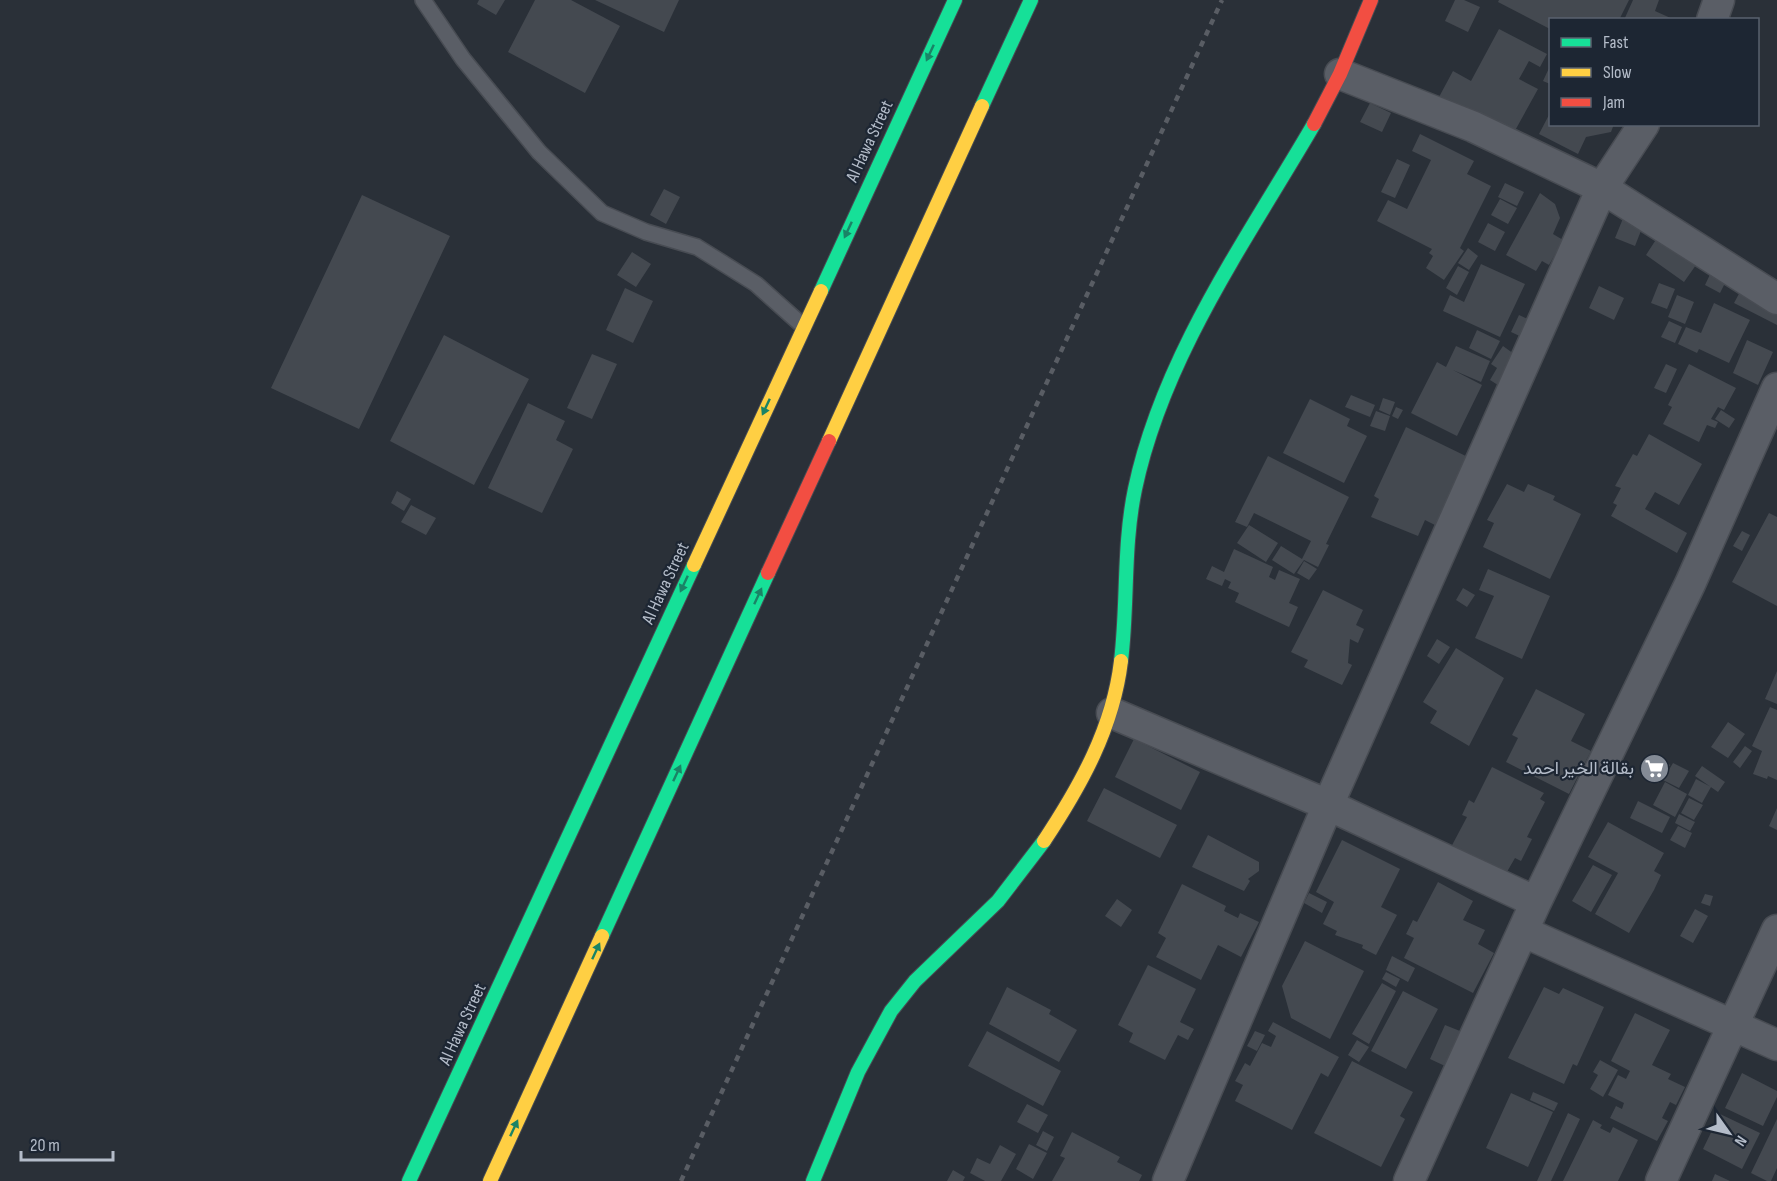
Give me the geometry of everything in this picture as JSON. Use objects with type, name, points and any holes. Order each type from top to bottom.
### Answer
[{"type":"main road","name":"Al Hawa Street","points":[[409,1181],[955,0]]},
{"type":"main road","points":[[490,1181],[1032,0]]},
{"type":"main road","points":[[813,1181],[867,1054],[891,1010],[923,972],[1000,899],[1056,822],[1097,749],[1112,713],[1120,669],[1129,530],[1140,466],[1162,402],[1191,338],[1235,253],[1340,74],[1371,0]]},
{"type":"street","points":[[1713,18],[1719,0]]},
{"type":"street","points":[[1340,74],[1474,127],[1602,188],[1777,299]]},
{"type":"street","points":[[1168,1181],[1328,805],[1602,188],[1643,126]]},
{"type":"street","points":[[1409,1181],[1536,902],[1690,584],[1777,388]]},
{"type":"street","points":[[1112,713],[1328,805],[1536,902]]},
{"type":"street","points":[[1661,1181],[1777,930]]},
{"type":"street","points":[[1524,932],[1777,1045]]},
{"type":"lane","points":[[423,0],[463,58],[539,152],[602,213],[646,232],[697,247],[756,285],[803,326]]},
{"type":"building","points":[[479,0],[505,0],[496,15],[477,4]]},
{"type":"building","points":[[535,0],[571,0],[620,26],[585,93],[508,52]]},
{"type":"building","points":[[595,0],[679,0],[664,32]]},
{"type":"building","points":[[1455,0],[1464,0],[1480,7],[1468,32],[1445,21]]},
{"type":"building","points":[[1499,0],[1629,0],[1620,18],[1549,18],[1549,28],[1498,2]]},
{"type":"building","points":[[1633,0],[1659,0],[1655,11],[1671,18],[1625,18]]},
{"type":"building","points":[[1499,29],[1547,54],[1540,67],[1529,61],[1519,79],[1538,89],[1512,136],[1439,97],[1453,71],[1471,81]]},
{"type":"building","points":[[1549,68],[1549,84],[1543,81]]},
{"type":"building","points":[[1370,103],[1391,113],[1382,132],[1360,122]]},
{"type":"building","points":[[1549,115],[1549,126],[1613,126],[1611,132],[1586,137],[1578,154],[1539,134]]},
{"type":"building","points":[[1420,134],[1474,161],[1467,174],[1491,186],[1460,248],[1464,251],[1444,280],[1426,268],[1433,256],[1429,253],[1432,249],[1377,221],[1388,200],[1407,209],[1431,160],[1412,151]]},
{"type":"building","points":[[1397,159],[1410,165],[1395,198],[1381,192]]},
{"type":"building","points":[[1505,183],[1524,192],[1517,206],[1498,197]]},
{"type":"building","points":[[664,189],[680,197],[666,224],[650,215]]},
{"type":"building","points":[[1540,193],[1555,204],[1560,218],[1553,234],[1563,240],[1549,265],[1542,261],[1536,271],[1506,255]]},
{"type":"building","points":[[362,195],[450,236],[359,429],[271,388]]},
{"type":"building","points":[[1500,199],[1517,208],[1508,224],[1491,215]]},
{"type":"building","points":[[1624,216],[1644,223],[1635,246],[1615,238]]},
{"type":"building","points":[[1488,223],[1505,232],[1495,251],[1478,242]]},
{"type":"building","points":[[1657,238],[1696,265],[1684,282],[1646,255]]},
{"type":"building","points":[[1468,248],[1478,256],[1469,270],[1458,263]]},
{"type":"building","points":[[632,252],[651,264],[636,287],[617,275]]},
{"type":"building","points":[[1481,264],[1525,284],[1500,337],[1443,311],[1450,295],[1464,302]]},
{"type":"building","points":[[1715,264],[1731,271],[1720,293],[1705,285]]},
{"type":"building","points":[[1458,266],[1469,272],[1457,295],[1446,288]]},
{"type":"building","points":[[1748,277],[1777,292],[1777,325],[1734,303]]},
{"type":"building","points":[[1659,283],[1675,289],[1667,309],[1651,303]]},
{"type":"building","points":[[1599,286],[1624,298],[1614,320],[1589,308]]},
{"type":"building","points":[[625,288],[653,301],[633,343],[606,330]]},
{"type":"building","points":[[1677,295],[1694,302],[1685,324],[1668,317]]},
{"type":"building","points":[[1714,303],[1750,320],[1729,363],[1699,349],[1697,353],[1678,344],[1686,327],[1701,333]]},
{"type":"building","points":[[1519,315],[1534,322],[1526,339],[1511,332]]},
{"type":"building","points":[[1669,321],[1682,327],[1675,343],[1661,337]]},
{"type":"building","points":[[1477,330],[1500,341],[1491,359],[1469,348]]},
{"type":"building","points":[[444,335],[529,379],[474,485],[390,441]]},
{"type":"building","points":[[1747,340],[1773,352],[1758,385],[1733,373]]},
{"type":"building","points":[[1456,346],[1490,361],[1481,382],[1453,370],[1482,385],[1457,436],[1411,413],[1437,362],[1446,367]]},
{"type":"building","points":[[1503,346],[1521,359],[1501,387],[1490,380],[1497,368],[1491,364]]},
{"type":"building","points":[[592,354],[617,364],[592,419],[567,408]]},
{"type":"building","points":[[1666,364],[1677,369],[1666,393],[1654,388]]},
{"type":"building","points":[[1689,364],[1736,388],[1724,410],[1718,407],[1711,419],[1718,422],[1715,428],[1707,425],[1699,442],[1663,424],[1672,407],[1668,405]]},
{"type":"building","points":[[1351,395],[1375,405],[1370,417],[1345,407]]},
{"type":"building","points":[[1383,398],[1395,402],[1390,415],[1379,410]]},
{"type":"building","points":[[1310,399],[1350,419],[1347,426],[1367,436],[1344,483],[1283,453]]},
{"type":"building","points":[[528,403],[565,421],[556,440],[573,449],[542,513],[488,488]]},
{"type":"building","points":[[1396,407],[1403,410],[1398,419],[1392,416]]},
{"type":"building","points":[[1721,410],[1735,419],[1729,428],[1715,419]]},
{"type":"building","points":[[1376,411],[1390,416],[1385,431],[1370,426]]},
{"type":"building","points":[[1406,427],[1472,459],[1439,527],[1425,520],[1418,536],[1371,517],[1379,499],[1374,496]]},
{"type":"building","points":[[1649,434],[1702,464],[1679,505],[1655,492],[1645,509],[1687,533],[1677,553],[1611,516],[1617,505],[1613,503],[1621,488],[1615,486],[1633,454],[1637,456]]},
{"type":"building","points":[[1268,456],[1349,497],[1326,544],[1329,545],[1318,567],[1304,560],[1294,574],[1272,560],[1281,546],[1302,559],[1311,541],[1254,513],[1247,527],[1235,522]]},
{"type":"building","points":[[1507,484],[1524,492],[1528,484],[1555,496],[1553,500],[1581,514],[1550,579],[1483,547],[1494,523],[1487,520]]},
{"type":"building","points":[[397,491],[411,499],[404,511],[391,503]]},
{"type":"building","points":[[411,505],[436,518],[426,535],[401,522]]},
{"type":"building","points":[[1769,513],[1777,517],[1777,606],[1732,582]]},
{"type":"building","points":[[1249,525],[1278,543],[1266,562],[1237,543]]},
{"type":"building","points":[[1742,531],[1750,535],[1742,551],[1733,546]]},
{"type":"building","points":[[1234,549],[1273,567],[1269,577],[1275,580],[1279,570],[1300,579],[1289,603],[1298,607],[1289,627],[1235,602],[1239,593],[1228,588],[1231,582],[1225,579],[1222,586],[1206,579],[1212,566],[1224,572]]},
{"type":"building","points":[[1304,561],[1317,569],[1309,580],[1297,573]]},
{"type":"building","points":[[1488,569],[1550,596],[1522,659],[1475,638],[1494,596],[1479,590]]},
{"type":"building","points":[[1463,588],[1475,595],[1467,607],[1456,600]]},
{"type":"building","points":[[1323,590],[1363,610],[1356,625],[1364,629],[1358,643],[1350,639],[1348,663],[1352,665],[1342,685],[1304,667],[1308,660],[1291,652]]},
{"type":"building","points":[[1437,639],[1450,647],[1439,664],[1427,656]]},
{"type":"building","points":[[1456,648],[1504,678],[1469,746],[1430,723],[1437,711],[1423,702]]},
{"type":"building","points":[[1777,671],[1777,704],[1765,699]]},
{"type":"building","points":[[1536,689],[1585,714],[1571,741],[1591,751],[1569,794],[1506,762],[1518,738],[1512,735]]},
{"type":"building","points":[[1770,707],[1777,710],[1777,780],[1753,774],[1762,751],[1752,746]]},
{"type":"building","points":[[1728,722],[1745,734],[1728,758],[1711,747]]},
{"type":"building","points":[[1134,739],[1200,772],[1181,810],[1115,777]]},
{"type":"building","points":[[1745,746],[1752,751],[1740,768],[1733,762]]},
{"type":"building","points":[[1657,755],[1670,765],[1664,775],[1659,772],[1655,778],[1645,771]]},
{"type":"building","points":[[1673,763],[1689,771],[1679,788],[1663,780]]},
{"type":"building","points":[[1702,766],[1725,782],[1718,792],[1695,776]]},
{"type":"building","points":[[1492,767],[1544,793],[1540,799],[1545,802],[1527,837],[1532,839],[1521,861],[1515,858],[1504,877],[1450,849],[1467,817],[1462,815],[1469,800],[1474,803]]},
{"type":"building","points":[[1696,779],[1711,787],[1702,803],[1688,795]]},
{"type":"building","points":[[1665,782],[1687,794],[1675,817],[1653,805]]},
{"type":"building","points":[[1104,788],[1177,825],[1160,858],[1087,821]]},
{"type":"building","points":[[1689,798],[1703,805],[1694,820],[1681,813]]},
{"type":"building","points":[[1638,801],[1670,817],[1662,833],[1630,818]]},
{"type":"building","points":[[1777,808],[1777,830],[1769,826]]},
{"type":"building","points":[[1679,814],[1695,822],[1690,831],[1675,823]]},
{"type":"building","points":[[1608,822],[1664,853],[1654,871],[1661,875],[1629,933],[1595,914],[1618,873],[1588,857]]},
{"type":"building","points":[[1678,826],[1692,833],[1685,848],[1670,840]]},
{"type":"building","points":[[1208,835],[1259,862],[1259,871],[1248,879],[1250,881],[1244,891],[1192,867]]},
{"type":"building","points":[[1342,840],[1400,869],[1381,907],[1397,915],[1376,955],[1362,948],[1363,945],[1335,935],[1337,931],[1323,924],[1334,902],[1316,892]]},
{"type":"building","points":[[1593,865],[1612,875],[1591,912],[1572,901]]},
{"type":"building","points":[[1438,882],[1473,901],[1463,920],[1485,930],[1478,944],[1494,953],[1473,993],[1404,958],[1414,938],[1406,934],[1413,920],[1417,922]]},
{"type":"building","points":[[1182,884],[1226,906],[1224,911],[1238,918],[1240,913],[1259,922],[1241,957],[1218,945],[1201,980],[1156,957],[1166,938],[1158,933]]},
{"type":"building","points":[[1309,893],[1327,902],[1322,913],[1304,903]]},
{"type":"building","points":[[1705,894],[1713,896],[1710,906],[1701,903]]},
{"type":"building","points":[[1117,899],[1132,910],[1121,927],[1105,916]]},
{"type":"building","points":[[1695,909],[1708,916],[1693,943],[1680,936]]},
{"type":"building","points":[[1305,941],[1364,971],[1330,1039],[1291,1018],[1282,986]]},
{"type":"building","points":[[1392,956],[1415,968],[1408,982],[1386,970]]},
{"type":"building","points":[[1148,965],[1196,989],[1180,1022],[1194,1029],[1188,1040],[1178,1035],[1165,1060],[1129,1042],[1133,1033],[1118,1025]]},
{"type":"building","points":[[1386,972],[1400,979],[1396,987],[1382,979]]},
{"type":"building","points":[[1382,983],[1396,991],[1369,1044],[1352,1034]]},
{"type":"building","points":[[1007,987],[1051,1010],[1049,1014],[1077,1030],[1059,1062],[989,1024]]},
{"type":"building","points":[[1544,987],[1559,994],[1563,988],[1604,1007],[1577,1066],[1573,1064],[1564,1084],[1508,1058]]},
{"type":"building","points":[[1403,991],[1438,1009],[1406,1069],[1371,1051]]},
{"type":"building","points":[[1635,1013],[1670,1030],[1652,1065],[1671,1074],[1668,1079],[1685,1087],[1676,1105],[1670,1102],[1662,1118],[1668,1121],[1657,1141],[1610,1118],[1616,1106],[1622,1109],[1624,1103],[1608,1095],[1618,1075],[1626,1079],[1630,1071],[1611,1061]]},
{"type":"building","points":[[1273,1022],[1339,1057],[1328,1077],[1321,1073],[1292,1130],[1235,1101],[1243,1085],[1235,1081],[1245,1063],[1250,1066],[1262,1043],[1271,1047],[1276,1036],[1268,1031]]},
{"type":"building","points":[[1445,1025],[1460,1031],[1445,1066],[1430,1059]]},
{"type":"building","points":[[987,1031],[1061,1071],[1043,1106],[968,1066]]},
{"type":"building","points":[[1255,1031],[1265,1035],[1257,1051],[1247,1046]]},
{"type":"building","points":[[1357,1040],[1369,1047],[1359,1062],[1348,1055]]},
{"type":"building","points":[[1600,1060],[1618,1070],[1603,1097],[1590,1089],[1598,1075],[1593,1072]]},
{"type":"building","points":[[1352,1061],[1413,1092],[1400,1116],[1405,1119],[1381,1167],[1314,1133]]},
{"type":"building","points":[[1742,1073],[1777,1091],[1777,1097],[1763,1126],[1725,1108]]},
{"type":"building","points":[[1533,1092],[1558,1103],[1554,1111],[1530,1100]]},
{"type":"building","points":[[1511,1093],[1553,1112],[1528,1167],[1486,1148]]},
{"type":"building","points":[[1027,1104],[1048,1115],[1038,1133],[1017,1122]]},
{"type":"building","points":[[1568,1113],[1580,1119],[1551,1181],[1537,1181]]},
{"type":"building","points":[[1720,1114],[1760,1133],[1742,1169],[1703,1149]]},
{"type":"building","points":[[1777,1119],[1777,1168],[1771,1181],[1767,1181],[1751,1173]]},
{"type":"building","points":[[1593,1120],[1602,1125],[1600,1128],[1610,1133],[1613,1127],[1638,1140],[1618,1181],[1563,1181]]},
{"type":"building","points":[[1043,1131],[1054,1137],[1047,1151],[1036,1145]]},
{"type":"building","points":[[1072,1132],[1120,1157],[1117,1162],[1142,1175],[1139,1181],[1052,1181],[1065,1158],[1060,1156]]},
{"type":"building","points":[[1029,1144],[1047,1153],[1033,1179],[1016,1169]]},
{"type":"building","points":[[1000,1145],[1016,1154],[1001,1181],[985,1181],[970,1173],[977,1158],[990,1164]]},
{"type":"building","points":[[953,1170],[965,1177],[963,1181],[947,1181]]},
{"type":"building","points":[[1715,1174],[1730,1181],[1712,1181]]},
{"type":"railway","points":[[681,1181],[1222,0]]},
{"type":"traffic: fast","points":[[821,291],[955,0]]},
{"type":"traffic: fast","points":[[982,106],[1031,0]]},
{"type":"traffic: fast","points":[[1121,661],[1131,510],[1148,440],[1165,392],[1186,345],[1235,255],[1314,124]]},
{"type":"traffic: fast","points":[[409,1181],[694,565]]},
{"type":"traffic: fast","points":[[602,936],[768,573]]},
{"type":"traffic: fast","points":[[813,1181],[858,1072],[891,1011],[915,981],[998,901],[1044,841]]},
{"type":"traffic: slow","points":[[829,441],[982,106]]},
{"type":"traffic: slow","points":[[694,565],[821,291]]},
{"type":"traffic: slow","points":[[1044,841],[1071,799],[1103,733],[1111,710],[1121,661]]},
{"type":"traffic: slow","points":[[490,1181],[602,936]]},
{"type":"traffic: jam","points":[[1314,124],[1340,74],[1371,0]]},
{"type":"traffic: jam","points":[[768,573],[829,441]]},
{"type":"place","name":"بقالة الخير احمد","points":[[1655,768]]}]
